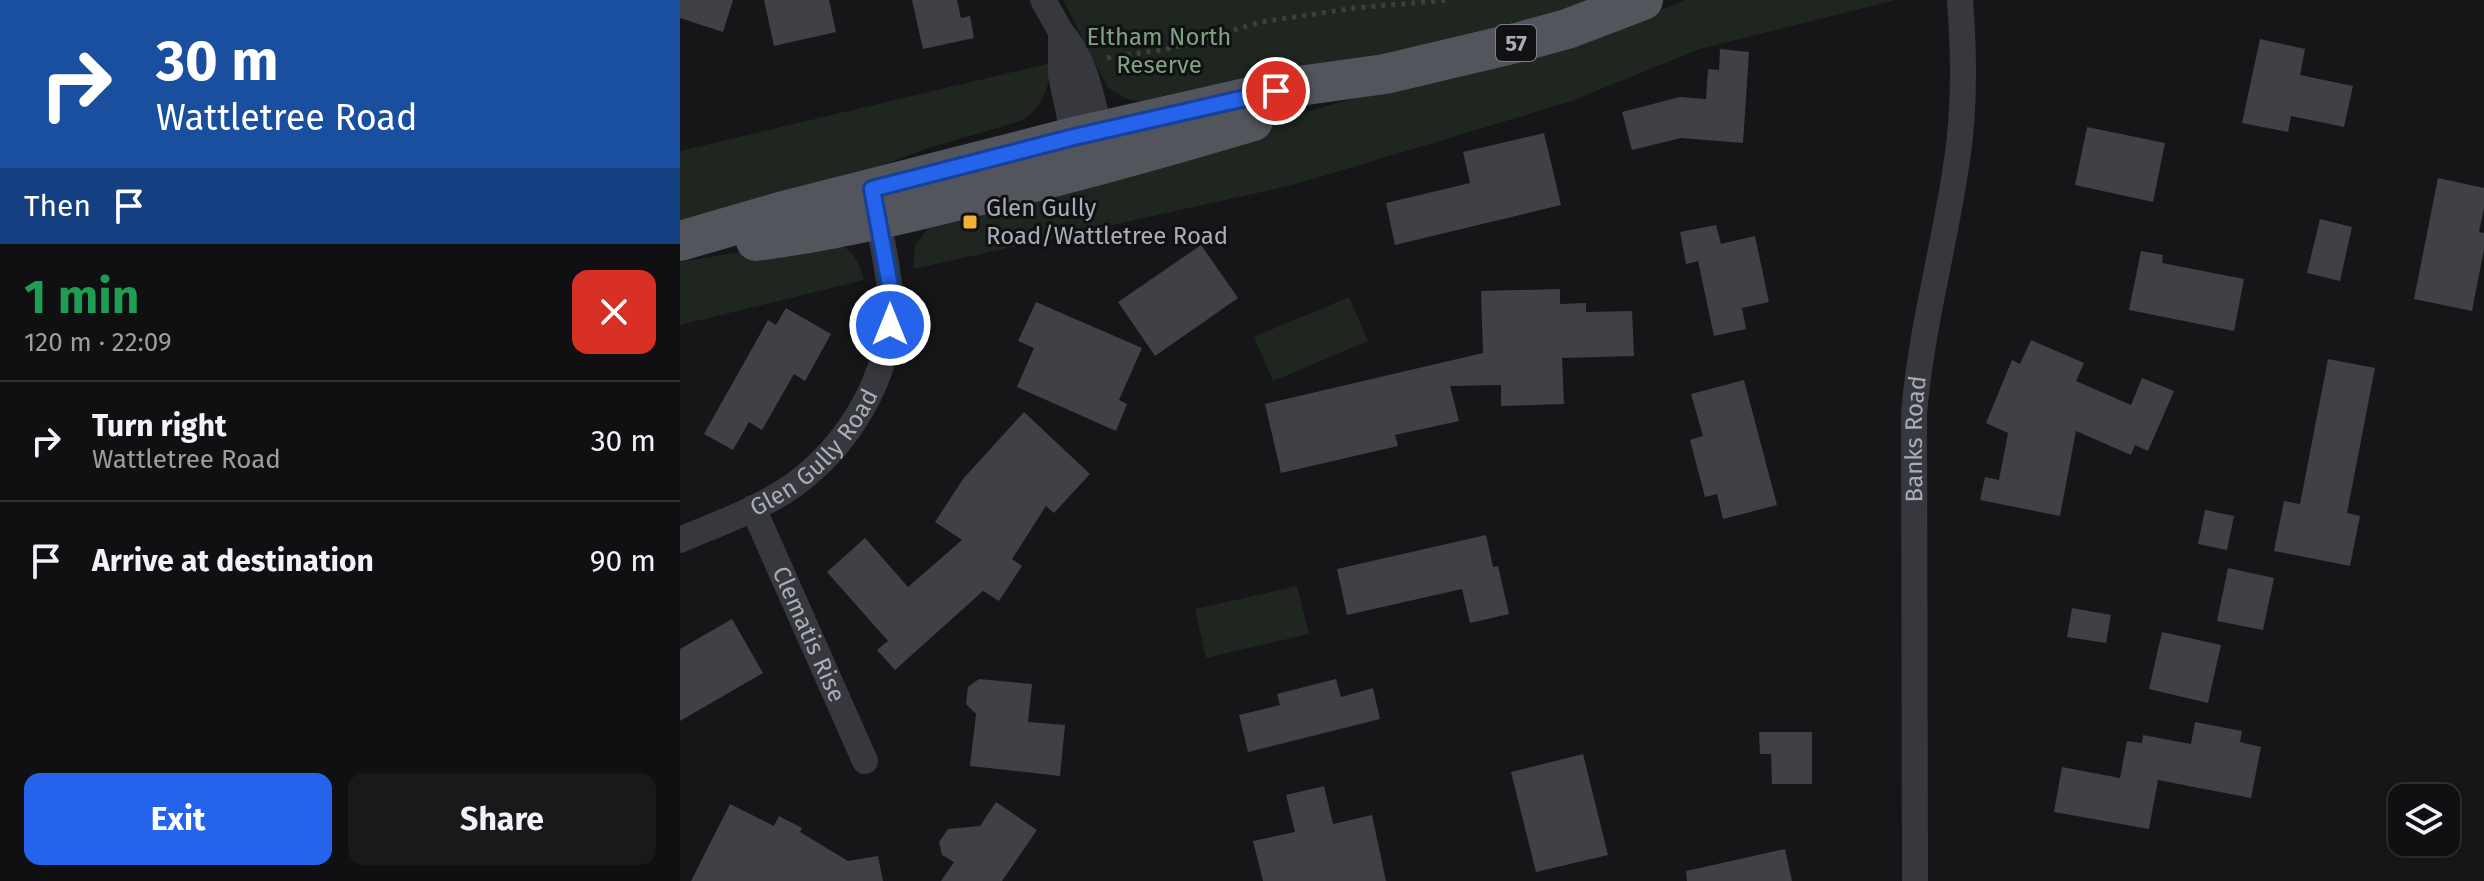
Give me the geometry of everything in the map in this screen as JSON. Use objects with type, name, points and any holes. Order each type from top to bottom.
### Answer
[{"type":"main road","name":"57","points":[[680,251],[780,238],[875,204],[1091,150],[1299,86],[1385,74],[1567,29],[1643,0]]},
{"type":"main road","name":"57","points":[[680,241],[780,212],[875,204]]},
{"type":"street","points":[[1043,0],[1082,63],[1091,150]]},
{"type":"street","name":"Banks Road","points":[[1915,881],[1914,414],[1922,348],[1958,157],[1962,90],[1960,0]]},
{"type":"street","points":[[1061,32],[1061,75],[1091,150]]},
{"type":"street","name":"Glen Gully Road","points":[[680,540],[753,508],[790,487],[821,463],[844,436],[869,394],[878,373],[890,325],[890,286],[875,204]]},
{"type":"street","name":"Clematis Rise","points":[[753,508],[865,761]]},
{"type":"path","points":[[1082,63],[1152,53],[1261,22],[1355,8],[1448,0]]},
{"type":"green space","name":"Eltham North Reserve","points":[[1063,0],[1600,0],[1525,27],[1142,102],[1127,99],[1108,88]]},
{"type":"green space","points":[[1685,0],[1896,0],[1700,49],[1569,102],[1293,185],[913,269],[915,246],[931,224],[1391,87],[1636,21]]},
{"type":"green space","points":[[1051,63],[1044,96],[1035,110],[1021,121],[928,148],[846,179],[680,225],[680,151]]},
{"type":"green space","points":[[838,243],[856,258],[864,280],[680,325],[680,262],[781,245]]},
{"type":"green space","points":[[1349,297],[1368,341],[1273,381],[1254,337]]},
{"type":"green space","points":[[1297,586],[1309,634],[1206,658],[1195,609]]},
{"type":"building","points":[[680,0],[733,0],[723,32],[680,18]]},
{"type":"building","points":[[764,0],[829,0],[836,32],[774,46]]},
{"type":"building","points":[[912,0],[957,0],[961,18],[970,16],[974,38],[923,49]]},
{"type":"building","points":[[2260,39],[2305,49],[2300,75],[2353,86],[2344,127],[2291,116],[2288,132],[2242,123]]},
{"type":"building","points":[[1720,49],[1749,52],[1743,143],[1681,138],[1632,150],[1622,112],[1680,97],[1706,99],[1708,69],[1719,70]]},
{"type":"building","points":[[2087,127],[2165,143],[2153,202],[2075,185]]},
{"type":"building","points":[[1544,133],[1561,205],[1395,245],[1386,203],[1470,183],[1463,152]]},
{"type":"building","points":[[2438,178],[2484,188],[2479,232],[2484,233],[2484,249],[2472,311],[2414,299]]},
{"type":"building","points":[[2320,219],[2352,227],[2340,281],[2307,273]]},
{"type":"building","points":[[1716,225],[1721,244],[1755,236],[1769,302],[1742,308],[1746,329],[1714,336],[1698,261],[1686,264],[1680,232]]},
{"type":"building","points":[[1201,245],[1238,298],[1155,356],[1118,302]]},
{"type":"building","points":[[2141,251],[2163,255],[2162,263],[2244,279],[2234,331],[2129,310]]},
{"type":"building","points":[[1560,289],[1560,304],[1586,303],[1586,312],[1632,311],[1634,356],[1562,358],[1564,404],[1501,406],[1501,385],[1450,386],[1459,421],[1395,435],[1398,446],[1281,473],[1265,404],[1483,353],[1481,291]]},
{"type":"building","points":[[1036,302],[1142,348],[1119,400],[1127,404],[1116,431],[1017,387],[1034,348],[1018,341]]},
{"type":"building","points":[[786,308],[831,334],[805,381],[794,374],[762,430],[749,422],[733,450],[704,434],[768,320],[776,325]]},
{"type":"building","points":[[2031,340],[2084,363],[2076,381],[2131,405],[2142,378],[2174,391],[2148,451],[2135,445],[2131,455],[2076,431],[2060,516],[1980,500],[1985,477],[1999,480],[2008,433],[1986,423],[2012,360],[2020,364]]},
{"type":"building","points":[[2328,359],[2375,368],[2347,513],[2360,516],[2350,566],[2274,551],[2284,501],[2300,504]]},
{"type":"building","points":[[1744,380],[1777,505],[1723,519],[1717,494],[1705,497],[1690,440],[1703,436],[1691,394]]},
{"type":"building","points":[[1024,412],[1090,474],[1054,513],[1046,506],[1012,559],[1022,566],[999,601],[983,591],[895,670],[877,650],[888,641],[827,572],[865,538],[908,587],[962,540],[935,522],[963,479]]},
{"type":"building","points":[[2205,510],[2234,516],[2227,550],[2198,544]]},
{"type":"building","points":[[1486,535],[1493,567],[1498,566],[1509,614],[1470,623],[1462,589],[1347,615],[1337,569]]},
{"type":"building","points":[[2228,568],[2274,578],[2263,630],[2217,621]]},
{"type":"building","points":[[2072,608],[2111,615],[2106,643],[2067,637]]},
{"type":"building","points":[[732,619],[763,673],[680,721],[680,649]]},
{"type":"building","points":[[2162,632],[2221,645],[2208,703],[2149,689]]},
{"type":"building","points":[[979,679],[1032,684],[1028,722],[1065,725],[1060,776],[970,766],[976,714],[966,704],[968,687]]},
{"type":"building","points":[[1336,679],[1341,697],[1373,688],[1380,719],[1248,752],[1239,715],[1280,705],[1277,694]]},
{"type":"building","points":[[2195,722],[2242,731],[2240,742],[2261,747],[2251,798],[2158,780],[2149,829],[2054,812],[2062,767],[2120,778],[2127,741],[2142,743],[2143,735],[2191,744]]},
{"type":"building","points":[[1759,732],[1812,732],[1812,784],[1772,784],[1771,754],[1760,754]]},
{"type":"building","points":[[1583,754],[1608,855],[1536,872],[1511,772]]},
{"type":"building","points":[[1324,786],[1333,824],[1372,815],[1386,881],[1263,881],[1253,841],[1295,832],[1286,795]]},
{"type":"building","points":[[996,802],[1037,830],[1002,881],[941,881],[954,862],[942,855],[939,842],[948,829],[980,826]]},
{"type":"building","points":[[730,804],[774,826],[779,816],[802,828],[800,832],[848,861],[878,856],[883,881],[691,881]]},
{"type":"building","points":[[1785,849],[1792,881],[1687,881],[1686,871]]},
{"type":"place","name":"Glen Gully Road/Wattletree Road","points":[[970,222]]},
{"type":"route","points":[[890,325],[890,286],[872,189],[1074,137],[1276,91]]}]
